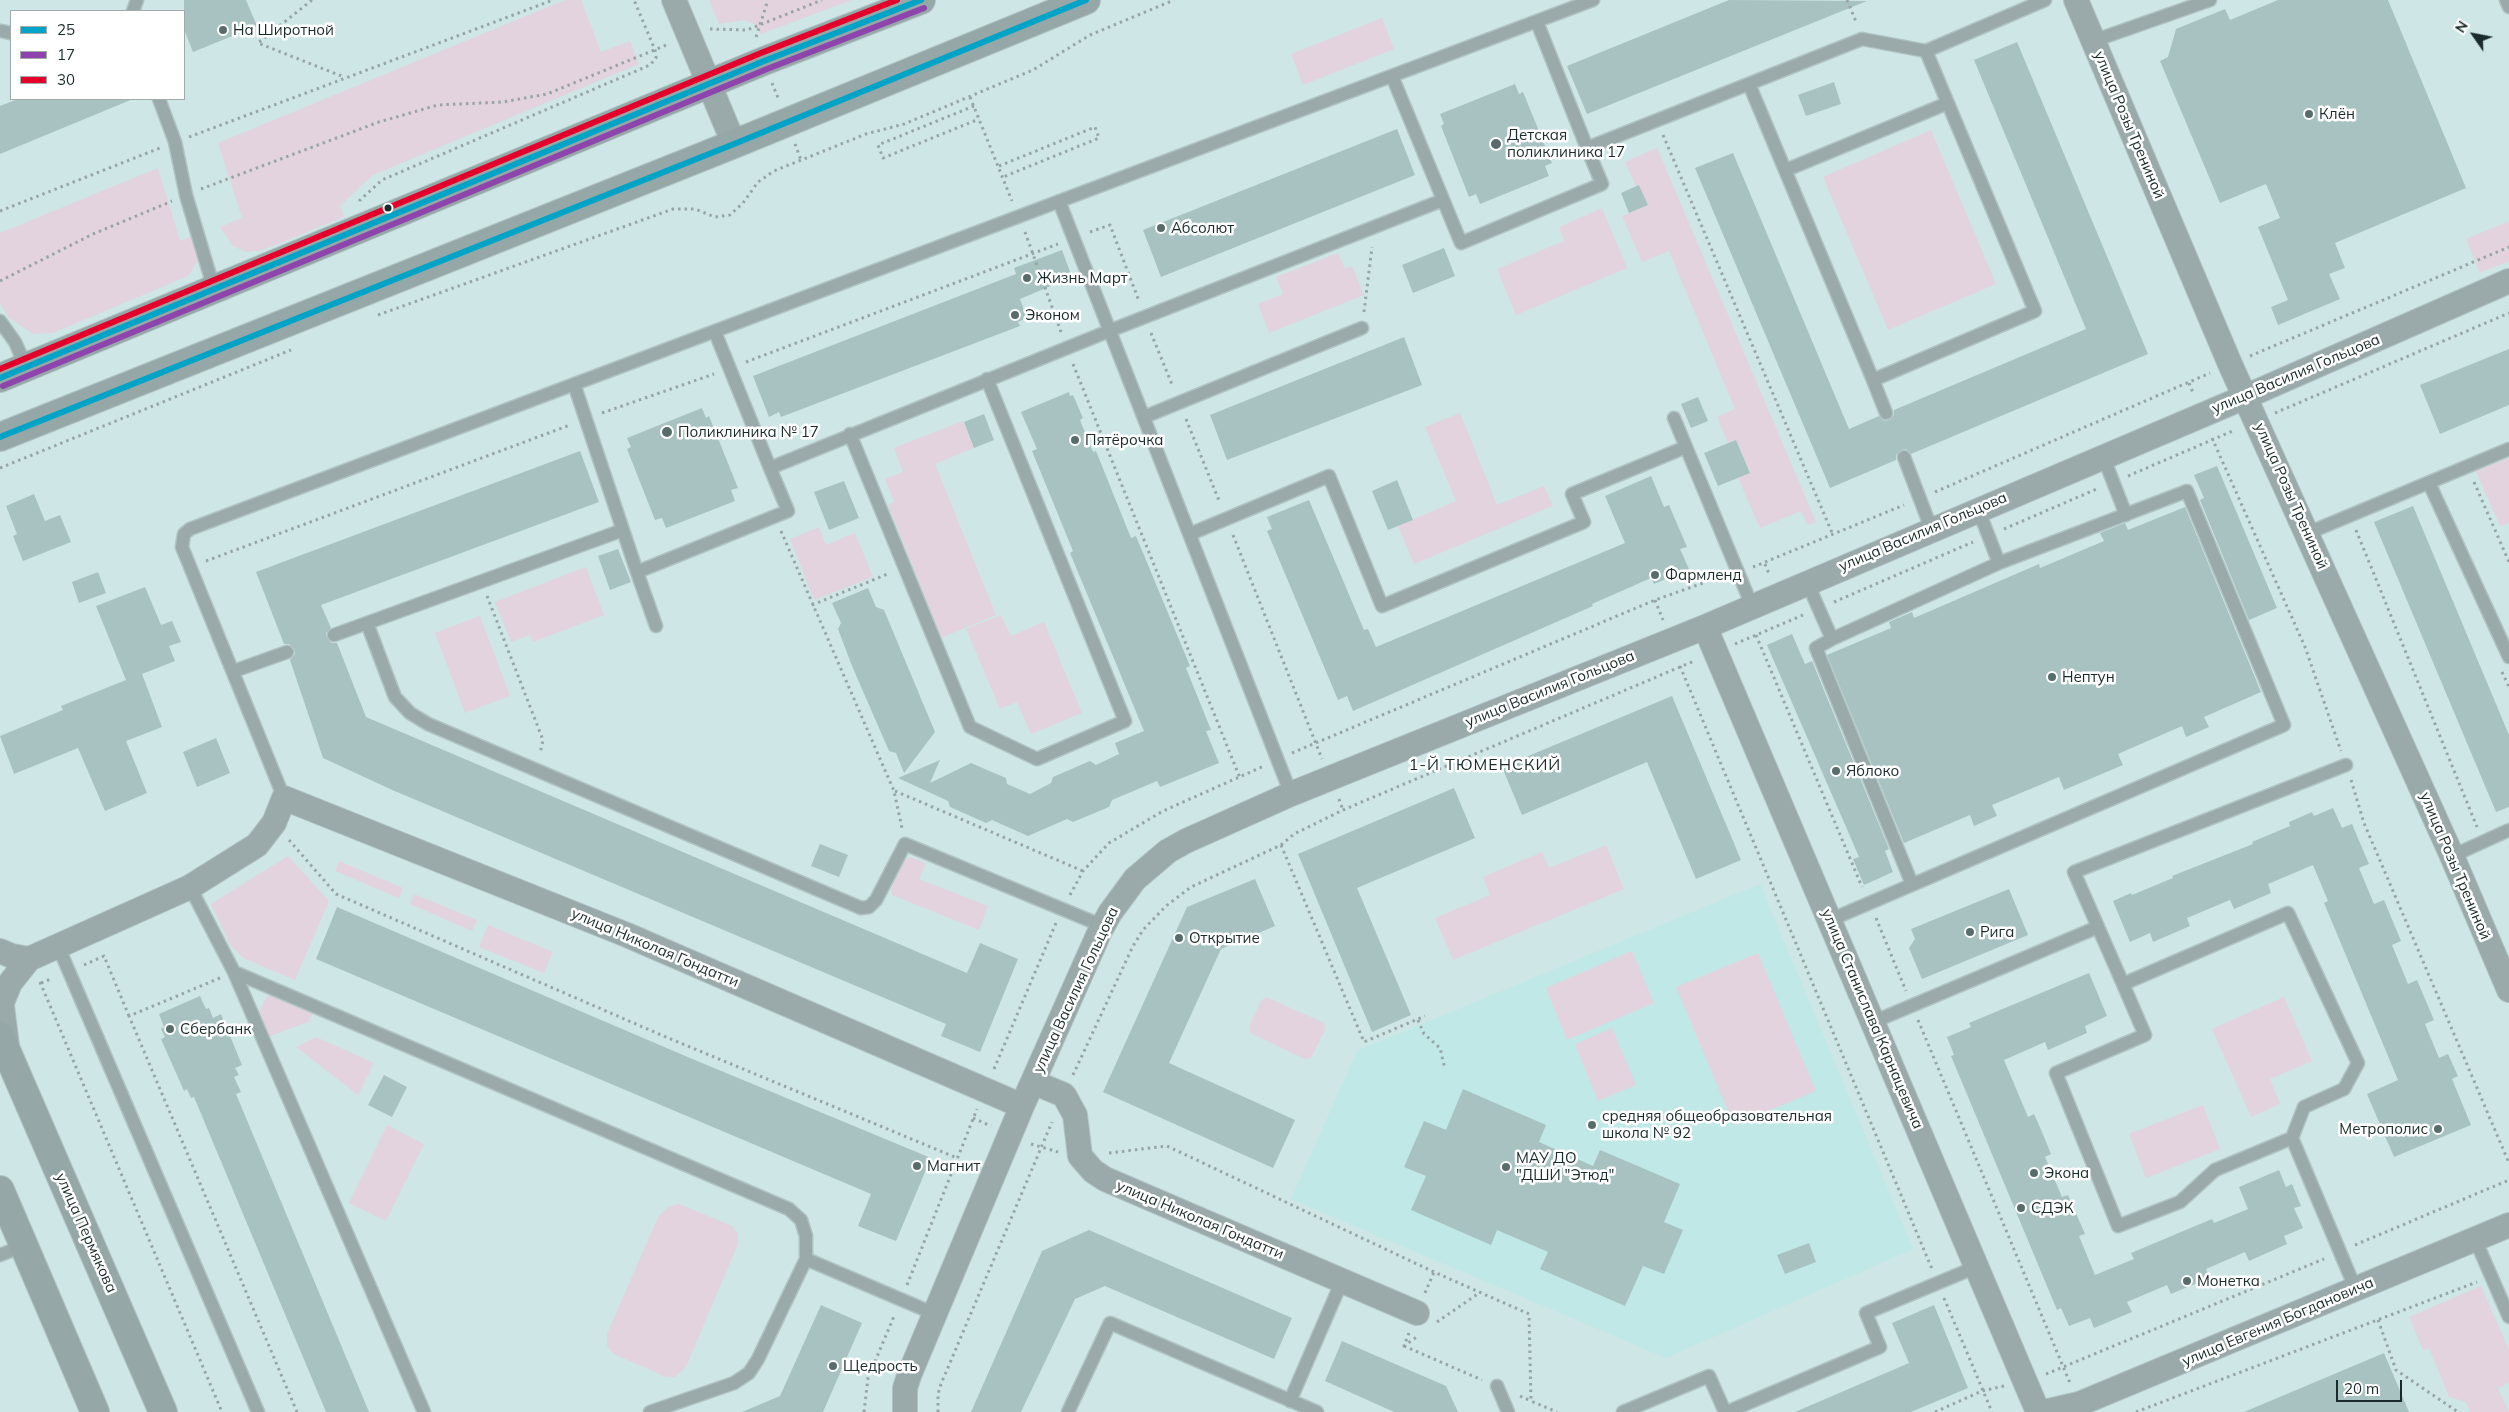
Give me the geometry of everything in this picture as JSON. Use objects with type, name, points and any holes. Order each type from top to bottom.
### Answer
[{"type":"main road","points":[[0,378],[709,84],[920,0]]},
{"type":"main road","points":[[0,437],[734,144],[1086,0]]},
{"type":"main road","name":"улица Пермякова","points":[[4,1045],[164,1412]]},
{"type":"main road","points":[[0,1190],[12,1250],[95,1412]]},
{"type":"street","points":[[674,0],[734,144]]},
{"type":"street","name":"улица Розы Трениной","points":[[2076,0],[2230,364],[2308,533],[2452,856],[2509,990]]},
{"type":"street","name":"улица Василия Гольцова","points":[[905,1412],[905,1388],[910,1372],[1022,1106],[1103,926],[1118,901],[1135,879],[1168,851],[1186,841],[1291,794],[1705,626],[1931,528],[2245,397],[2509,281]]},
{"type":"street","name":"улица Станислава Карнацевича","points":[[1705,626],[2038,1412]]},
{"type":"street","points":[[1,995],[30,959],[190,887],[257,845],[274,823],[284,798]]},
{"type":"street","name":"улица Николая Гондатти","points":[[284,798],[627,936],[1022,1106]]},
{"type":"street","points":[[0,951],[30,959]]},
{"type":"street","name":"улица Пермякова","points":[[1,995],[4,1045]]},
{"type":"street","points":[[1033,1082],[1064,1095],[1075,1115],[1080,1156]]},
{"type":"street","name":"улица Николая Гондатти","points":[[1080,1156],[1092,1171],[1104,1179],[1417,1313]]},
{"type":"street","name":"улица Евгения Богдановича","points":[[2044,1412],[2079,1404],[2509,1225]]},
{"type":"lane","points":[[284,798],[182,547],[184,534],[190,529],[1593,0]]},
{"type":"lane","points":[[1587,148],[1862,39],[1926,51],[2045,0]]},
{"type":"lane","points":[[2093,41],[2210,0]]},
{"type":"lane","points":[[2506,0],[2509,7]]},
{"type":"lane","points":[[1392,76],[1461,243],[1602,184],[1536,22]]},
{"type":"lane","points":[[1873,380],[2035,311],[1926,51]]},
{"type":"lane","points":[[1749,84],[1886,413]]},
{"type":"lane","points":[[159,100],[175,142],[186,195],[214,289]]},
{"type":"lane","points":[[1786,170],[1948,103]]},
{"type":"lane","points":[[770,468],[850,434],[1443,200]]},
{"type":"lane","points":[[1059,201],[1190,534],[1272,763],[1291,794]]},
{"type":"lane","points":[[0,321],[15,342],[26,367]]},
{"type":"lane","points":[[1144,417],[1362,328]]},
{"type":"lane","points":[[637,572],[788,511],[715,332]]},
{"type":"lane","points":[[850,434],[970,727],[1037,759],[1125,722],[987,380]]},
{"type":"lane","points":[[574,384],[656,626]]},
{"type":"lane","points":[[1674,418],[1752,606]]},
{"type":"lane","points":[[1190,534],[1329,476],[1382,606],[1584,522],[1572,494],[1686,447]]},
{"type":"lane","points":[[2308,533],[2509,449]]},
{"type":"lane","points":[[2103,456],[2126,515]]},
{"type":"lane","points":[[1904,457],[1931,528]]},
{"type":"lane","points":[[2429,483],[2509,657]]},
{"type":"lane","points":[[1830,920],[2284,726],[2186,492],[1999,563],[1816,648],[1912,884]]},
{"type":"lane","points":[[1978,509],[1999,563]]},
{"type":"lane","points":[[334,635],[623,530]]},
{"type":"lane","points":[[1807,582],[1832,639]]},
{"type":"lane","points":[[367,623],[395,697],[410,713],[428,724],[861,908],[869,907],[876,900],[905,844],[1103,926]]},
{"type":"lane","points":[[234,671],[287,652]]},
{"type":"lane","points":[[2292,1138],[2215,1170],[2180,1202],[2118,1226],[2056,1072],[2145,1036],[2074,872],[2346,765]]},
{"type":"lane","points":[[2452,856],[2509,830]]},
{"type":"lane","points":[[190,887],[234,972],[424,1412]]},
{"type":"lane","points":[[2123,984],[2288,914],[2358,1063],[2344,1089],[2304,1107],[2292,1138],[2356,1290]]},
{"type":"lane","points":[[1873,1022],[2098,927]]},
{"type":"lane","points":[[58,946],[258,1412]]},
{"type":"lane","points":[[234,972],[789,1209],[801,1220],[806,1236],[806,1259],[758,1359],[748,1373],[734,1383],[650,1412]]},
{"type":"lane","points":[[2475,1239],[2509,1317]]},
{"type":"lane","points":[[806,1259],[935,1314]]},
{"type":"lane","points":[[1623,1412],[1710,1376],[1726,1412],[1880,1348],[1866,1313],[1976,1267]]},
{"type":"lane","points":[[1290,1401],[1342,1281]]},
{"type":"lane","points":[[1068,1412],[1110,1323],[1317,1412]]},
{"type":"lane","points":[[1497,1386],[1508,1412]]},
{"type":"path","points":[[312,0],[258,44],[345,77]]},
{"type":"path","points":[[0,211],[345,77],[553,0]]},
{"type":"path","points":[[358,202],[382,180],[650,65],[656,58],[655,50],[634,0]]},
{"type":"path","points":[[757,44],[756,37],[768,0]]},
{"type":"path","points":[[707,28],[747,30],[822,0]]},
{"type":"path","points":[[369,318],[672,209],[695,209],[715,217],[730,215],[743,203],[758,182],[774,171],[866,134],[904,124],[970,97],[1033,70],[1090,34],[1174,0]]},
{"type":"path","points":[[1848,0],[1862,39]]},
{"type":"path","points":[[0,281],[93,234],[186,195],[379,122],[438,105],[503,102],[548,94],[655,50]]},
{"type":"path","points":[[970,97],[1033,253],[1066,348],[1240,778]]},
{"type":"path","points":[[974,106],[878,145],[884,158],[979,119]]},
{"type":"path","points":[[1657,121],[1833,535]]},
{"type":"path","points":[[999,166],[1095,127],[1100,138],[1003,177]]},
{"type":"path","points":[[190,567],[586,419],[730,368],[1110,225],[1145,317],[1343,810]]},
{"type":"path","points":[[1362,328],[1375,227]]},
{"type":"path","points":[[1272,763],[1315,741],[1655,600],[1736,571],[1765,564],[2230,364],[2509,247]]},
{"type":"path","points":[[938,1412],[938,1394],[941,1384],[1064,1095],[1134,946],[1143,930],[1166,906],[1191,887],[1281,845],[1294,834],[1343,810],[2509,313]]},
{"type":"path","points":[[0,468],[296,348]]},
{"type":"path","points":[[2471,475],[2509,562]]},
{"type":"path","points":[[775,516],[812,605],[894,790],[905,844]]},
{"type":"path","points":[[2353,524],[2483,842]]},
{"type":"path","points":[[812,605],[905,567]]},
{"type":"path","points":[[481,581],[543,740],[536,770]]},
{"type":"path","points":[[1655,600],[1672,639],[1680,667],[1992,1412]]},
{"type":"path","points":[[2501,669],[2509,687]]},
{"type":"path","points":[[894,790],[1083,871]]},
{"type":"path","points":[[274,823],[336,894],[650,1030],[957,1158]]},
{"type":"path","points":[[1281,845],[1364,1042],[1425,1016]]},
{"type":"path","points":[[40,984],[104,956],[297,1412]]},
{"type":"path","points":[[30,959],[222,1412]]},
{"type":"path","points":[[129,1016],[234,972]]},
{"type":"path","points":[[1418,1020],[1424,1034],[1440,1048],[1445,1069]]},
{"type":"path","points":[[973,1118],[1041,1148],[1080,1156],[1166,1146],[1434,1272],[1529,1314],[1531,1401]]},
{"type":"path","points":[[1935,1412],[1982,1391],[2026,1381],[2073,1364],[2509,1180]]},
{"type":"path","points":[[2136,1412],[2491,1277]]},
{"type":"path","points":[[2378,1320],[2396,1370],[2458,1412]]},
{"type":"path","points":[[1404,1346],[1557,1412]]},
{"type":"shaded area","points":[[565,0],[581,0],[601,52],[630,41],[639,64],[373,175],[340,206],[344,217],[263,250],[245,252],[233,246],[220,227],[242,218],[218,143]]},
{"type":"shaded area","points":[[709,0],[852,0],[761,34],[755,24],[744,20],[719,24]]},
{"type":"shaded area","points":[[1382,18],[1394,49],[1303,85],[1291,54]]},
{"type":"shaded area","points":[[1931,130],[1996,284],[1888,330],[1823,177]]},
{"type":"shaded area","points":[[1657,148],[1816,522],[1808,525],[1801,511],[1760,528],[1738,478],[1750,472],[1736,440],[1728,443],[1717,417],[1735,409],[1669,251],[1642,262],[1622,216],[1648,205],[1639,185],[1636,186],[1625,162]]},
{"type":"shaded area","points":[[158,168],[180,241],[192,236],[197,248],[197,262],[188,276],[53,333],[33,334],[8,317],[0,303],[0,233]]},
{"type":"shaded area","points":[[1602,208],[1627,268],[1516,315],[1497,269],[1564,241],[1559,227]]},
{"type":"shaded area","points":[[2509,221],[2509,261],[2480,273],[2466,239]]},
{"type":"shaded area","points":[[1338,253],[1345,269],[1352,266],[1364,295],[1269,333],[1258,304],[1283,294],[1276,277]]},
{"type":"shaded area","points":[[1460,413],[1497,505],[1544,486],[1553,506],[1414,564],[1398,526],[1456,501],[1425,427]]},
{"type":"shaded area","points":[[963,421],[974,448],[935,464],[996,615],[941,638],[888,505],[894,502],[885,479],[903,472],[894,448]]},
{"type":"shaded area","points":[[2509,458],[2509,523],[2500,526],[2476,471]]},
{"type":"shaded area","points":[[819,527],[826,545],[855,533],[873,577],[814,600],[790,539]]},
{"type":"shaded area","points":[[586,567],[604,615],[533,642],[530,635],[511,642],[495,602]]},
{"type":"shaded area","points":[[1001,615],[1011,636],[1044,622],[1082,713],[1031,734],[1017,702],[1000,709],[966,629]]},
{"type":"shaded area","points":[[480,616],[510,696],[465,713],[435,633]]},
{"type":"shaded area","points":[[1606,845],[1624,889],[1453,960],[1435,918],[1490,895],[1483,877],[1542,852],[1549,868]]},
{"type":"shaded area","points":[[288,856],[329,901],[295,980],[243,958],[230,945],[211,904]]},
{"type":"shaded area","points":[[910,857],[926,863],[919,879],[988,906],[979,930],[892,895],[891,889],[898,872],[905,860]]},
{"type":"shaded area","points":[[339,861],[403,888],[399,898],[335,871]]},
{"type":"shaded area","name":"средняя общеобразовательная школа № 92","points":[[1760,884],[1913,1249],[1666,1358],[1291,1199],[1357,1051]]},
{"type":"shaded area","points":[[414,894],[477,920],[472,931],[410,904]]},
{"type":"shaded area","points":[[488,925],[553,952],[544,973],[479,947]]},
{"type":"shaded area","points":[[1632,951],[1654,1003],[1567,1040],[1546,988]]},
{"type":"shaded area","points":[[1758,953],[1816,1091],[1734,1125],[1676,987]]},
{"type":"shaded area","points":[[277,991],[308,1003],[312,1014],[308,1022],[268,1037],[259,1018],[261,1006],[268,996]]},
{"type":"shaded area","points":[[1266,997],[1324,1023],[1325,1030],[1311,1058],[1305,1059],[1250,1033],[1249,1026],[1261,1001]]},
{"type":"shaded area","points":[[2284,997],[2312,1061],[2270,1079],[2280,1104],[2251,1117],[2212,1029]]},
{"type":"shaded area","points":[[1612,1028],[1636,1085],[1598,1101],[1575,1044]]},
{"type":"shaded area","points":[[316,1037],[374,1063],[358,1095],[296,1047]]},
{"type":"shaded area","points":[[2203,1105],[2220,1149],[2146,1178],[2129,1134]]},
{"type":"shaded area","points":[[387,1125],[424,1144],[386,1221],[349,1203]]},
{"type":"shaded area","points":[[679,1204],[732,1226],[738,1234],[738,1244],[686,1367],[675,1377],[666,1377],[614,1354],[607,1346],[607,1334],[658,1217],[668,1207]]},
{"type":"shaded area","points":[[2481,1286],[2509,1350],[2509,1383],[2498,1388],[2509,1412],[2470,1412],[2466,1402],[2449,1397],[2429,1348],[2423,1350],[2409,1317]]},
{"type":"building","points":[[184,0],[246,0],[257,26],[193,52],[185,32]]},
{"type":"building","points":[[1729,0],[1867,1],[1587,114],[1567,66]]},
{"type":"building","name":"Клён","points":[[2278,0],[2388,0],[2466,188],[2335,243],[2345,268],[2329,274],[2340,299],[2278,325],[2271,307],[2288,300],[2258,227],[2280,218],[2266,184],[2220,203],[2160,61],[2168,57],[2176,29],[2225,9],[2230,20]]},
{"type":"building","points":[[2017,42],[2148,354],[1911,454],[1906,449],[1901,450],[1896,455],[1896,460],[1830,488],[1695,168],[1733,153],[1849,429],[1879,416],[1884,421],[1889,420],[1894,415],[1894,410],[2086,329],[1974,60]]},
{"type":"building","points":[[1834,82],[1841,104],[1806,116],[1798,95]]},
{"type":"building","points":[[1515,84],[1519,94],[1523,92],[1552,163],[1545,166],[1549,176],[1480,204],[1476,194],[1469,197],[1441,126],[1444,124],[1440,114]]},
{"type":"building","points":[[15,100],[131,100],[0,154],[0,106]]},
{"type":"building","points":[[1397,129],[1415,175],[1161,277],[1143,230]]},
{"type":"building","points":[[1639,185],[1648,205],[1629,213],[1621,193]]},
{"type":"building","points":[[1444,248],[1455,276],[1413,293],[1402,265]]},
{"type":"building","points":[[1062,250],[1072,277],[1020,299],[1027,318],[1018,322],[1020,326],[781,417],[779,412],[769,417],[753,376],[1016,274],[1014,268]]},
{"type":"building","points":[[1404,337],[1422,385],[1227,460],[1210,415]]},
{"type":"building","points":[[2509,349],[2509,405],[2440,434],[2420,385]]},
{"type":"building","points":[[1069,392],[1070,396],[1073,395],[1083,418],[1080,420],[1093,452],[1096,451],[1131,538],[1136,536],[1190,666],[1186,668],[1211,730],[1206,731],[1219,763],[1160,787],[1157,781],[1112,800],[1109,807],[1073,822],[1067,819],[1028,836],[992,820],[986,823],[950,807],[948,801],[898,778],[940,760],[930,783],[971,763],[1006,778],[1007,784],[1030,794],[1051,783],[1053,777],[1090,761],[1096,765],[1119,754],[1115,743],[1144,731],[1070,553],[1073,551],[1032,451],[1037,449],[1021,412]]},
{"type":"building","points":[[1698,397],[1708,421],[1691,428],[1681,404]]},
{"type":"building","points":[[702,408],[706,418],[709,416],[738,488],[731,490],[735,501],[666,528],[662,518],[655,520],[627,449],[631,447],[627,438]]},
{"type":"building","points":[[984,414],[994,440],[974,448],[964,422]]},
{"type":"building","points":[[1736,440],[1750,473],[1718,486],[1704,453]]},
{"type":"building","points":[[580,451],[599,502],[321,605],[331,628],[326,633],[327,638],[332,643],[337,643],[366,717],[967,973],[980,943],[1018,959],[980,1052],[941,1036],[946,1024],[390,789],[323,758],[290,660],[295,654],[294,649],[289,644],[284,644],[256,572]]},
{"type":"building","points":[[2217,466],[2277,608],[2249,620],[2200,500],[2204,498],[2194,475]]},
{"type":"building","points":[[1651,476],[1664,507],[1669,505],[1687,547],[1680,549],[1689,569],[1654,584],[1651,578],[1592,604],[1593,606],[1353,711],[1347,696],[1338,700],[1267,531],[1272,529],[1267,517],[1309,500],[1364,630],[1368,629],[1376,647],[1625,543],[1605,496]]},
{"type":"building","points":[[1397,480],[1413,520],[1388,530],[1372,491]]},
{"type":"building","points":[[844,481],[859,518],[829,530],[814,492]]},
{"type":"building","points":[[34,494],[45,521],[60,515],[71,542],[23,561],[13,536],[17,534],[6,506]]},
{"type":"building","points":[[2413,506],[2509,735],[2509,807],[2496,812],[2374,522]]},
{"type":"building","points":[[2185,507],[2261,692],[2204,717],[2209,727],[2186,737],[2182,726],[2118,754],[2123,765],[2064,790],[2059,777],[1992,805],[1997,816],[1974,826],[1970,815],[1904,843],[1827,655],[1891,628],[1889,622],[1912,612],[1914,618],[2039,564],[2040,568],[2104,541],[2100,533],[2125,523],[2128,530]]},
{"type":"building","points":[[618,549],[631,582],[610,590],[598,556]]},
{"type":"building","points":[[98,572],[106,593],[79,603],[72,582]]},
{"type":"building","points":[[145,587],[161,625],[172,621],[181,642],[169,646],[175,661],[142,674],[162,727],[126,741],[147,793],[105,811],[78,748],[14,774],[0,736],[63,710],[61,706],[126,680],[96,606]]},
{"type":"building","points":[[868,588],[876,607],[884,610],[935,732],[904,773],[896,753],[889,751],[852,666],[838,629],[841,623],[832,603]]},
{"type":"building","points":[[1792,634],[1805,664],[1812,661],[1889,849],[1885,851],[1893,872],[1864,885],[1853,859],[1859,857],[1767,645]]},
{"type":"building","points":[[1672,696],[1741,860],[1696,879],[1647,762],[1522,815],[1502,767]]},
{"type":"building","points":[[216,738],[230,773],[197,787],[183,752]]},
{"type":"building","points":[[1454,788],[1475,838],[1357,888],[1411,1015],[1372,1032],[1298,854]]},
{"type":"building","points":[[2333,808],[2342,828],[2352,824],[2369,864],[2359,868],[2374,904],[2384,900],[2401,941],[2392,945],[2408,984],[2417,980],[2434,1020],[2425,1024],[2439,1058],[2448,1054],[2458,1076],[2452,1079],[2471,1125],[2394,1157],[2367,1094],[2398,1080],[2324,903],[2328,901],[2313,865],[2268,884],[2271,893],[2234,909],[2230,900],[2187,918],[2190,926],[2153,942],[2150,933],[2130,942],[2113,901],[2131,893],[2132,895],[2173,878],[2172,876],[2253,844],[2252,842],[2290,826],[2289,822],[2312,812],[2314,816]]},
{"type":"building","points":[[820,844],[848,855],[839,877],[811,866]]},
{"type":"building","points":[[1255,879],[1275,926],[1221,949],[1169,1063],[1295,1120],[1273,1168],[1103,1092],[1187,907]]},
{"type":"building","name":"Рига","points":[[2009,889],[2028,935],[1922,979],[1909,948],[1915,939],[1911,929]]},
{"type":"building","points":[[337,907],[690,1058],[931,1158],[896,1241],[858,1226],[871,1194],[316,959]]},
{"type":"building","points":[[2089,973],[2107,1016],[2085,1026],[2087,1033],[2048,1050],[2045,1042],[2004,1060],[2028,1117],[2034,1114],[2042,1132],[2051,1154],[2045,1157],[2062,1197],[2068,1195],[2085,1234],[2079,1236],[2095,1275],[2134,1259],[2131,1253],[2212,1219],[2214,1223],[2248,1209],[2239,1187],[2279,1170],[2286,1187],[2292,1184],[2301,1206],[2294,1208],[2303,1228],[2284,1236],[2287,1244],[2249,1261],[2245,1252],[2206,1269],[2209,1278],[2171,1294],[2167,1285],[2127,1302],[2132,1312],[2094,1328],[2090,1318],[2069,1326],[2061,1308],[2057,1310],[1951,1056],[1954,1055],[1947,1037],[1971,1027],[1969,1023]]},
{"type":"building","points":[[200,996],[206,1009],[209,1008],[213,1018],[221,1014],[242,1065],[235,1068],[239,1075],[234,1077],[241,1092],[236,1094],[369,1412],[326,1412],[194,1097],[191,1098],[187,1089],[184,1091],[161,1039],[165,1037],[161,1029],[164,1027],[159,1014]]},
{"type":"building","points":[[384,1075],[407,1087],[392,1117],[368,1105]]},
{"type":"building","points":[[1463,1089],[1546,1125],[1539,1142],[1593,1166],[1600,1150],[1680,1184],[1664,1222],[1683,1230],[1664,1274],[1643,1266],[1625,1306],[1540,1269],[1548,1252],[1497,1230],[1491,1245],[1411,1210],[1426,1176],[1404,1167],[1424,1121],[1446,1130]]},
{"type":"building","points":[[1089,1230],[1292,1318],[1274,1359],[1105,1286],[1075,1299],[1021,1412],[971,1412],[1042,1251]]},
{"type":"building","points":[[1809,1243],[1816,1262],[1785,1274],[1777,1255]]},
{"type":"building","points":[[821,1305],[862,1323],[823,1412],[742,1412],[780,1396]]},
{"type":"building","points":[[1934,1305],[1968,1388],[1911,1412],[1795,1412],[1909,1363],[1892,1323]]},
{"type":"building","points":[[1342,1341],[1446,1386],[1458,1412],[1394,1412],[1325,1381]]},
{"type":"building","points":[[2384,1353],[2409,1412],[2244,1412]]},
{"type":"transit line","name":"30","points":[[0,369],[761,53],[897,0]]},
{"type":"transit line","name":"25","points":[[0,378],[764,61],[921,0]]},
{"type":"transit line","name":"25","points":[[0,437],[734,144],[1086,0]]},
{"type":"transit line","name":"17","points":[[3,386],[767,69],[924,8]]},
{"type":"place","name":"На Широтной","points":[[223,30]]},
{"type":"place","name":"Клён","points":[[2309,114]]},
{"type":"place","name":"Детская поликлиника 17","points":[[1496,144]]},
{"type":"place","name":"Абсолют","points":[[1161,228]]},
{"type":"place","name":"Жизнь Март","points":[[1027,278]]},
{"type":"place","name":"Эконом","points":[[1015,315]]},
{"type":"place","name":"Поликлиника № 17","points":[[667,432]]},
{"type":"place","name":"Пятёрочка","points":[[1075,440]]},
{"type":"place","name":"Фармленд","points":[[1655,575]]},
{"type":"place","name":"Нептун","points":[[2052,677]]},
{"type":"place","name":"Яблоко","points":[[1836,771]]},
{"type":"place","name":"Рига","points":[[1970,932]]},
{"type":"place","name":"Открытие","points":[[1179,938]]},
{"type":"place","name":"Сбербанк","points":[[170,1029]]},
{"type":"place","name":"средняя общеобразовательная школа № 92","points":[[1592,1125]]},
{"type":"place","name":"Метрополис","points":[[2438,1129]]},
{"type":"place","name":"Магнит","points":[[917,1166]]},
{"type":"place","name":"МАУ ДО \"ДШИ \"Этюд\"","points":[[1506,1167]]},
{"type":"place","name":"Экона","points":[[2034,1173]]},
{"type":"place","name":"СДЭК","points":[[2021,1208]]},
{"type":"place","name":"Монетка","points":[[2187,1281]]},
{"type":"place","name":"Щедрость","points":[[833,1366]]},
{"type":"district","name":"1-Й ТЮМЕНСКИЙ","points":[[1485,765]]}]
